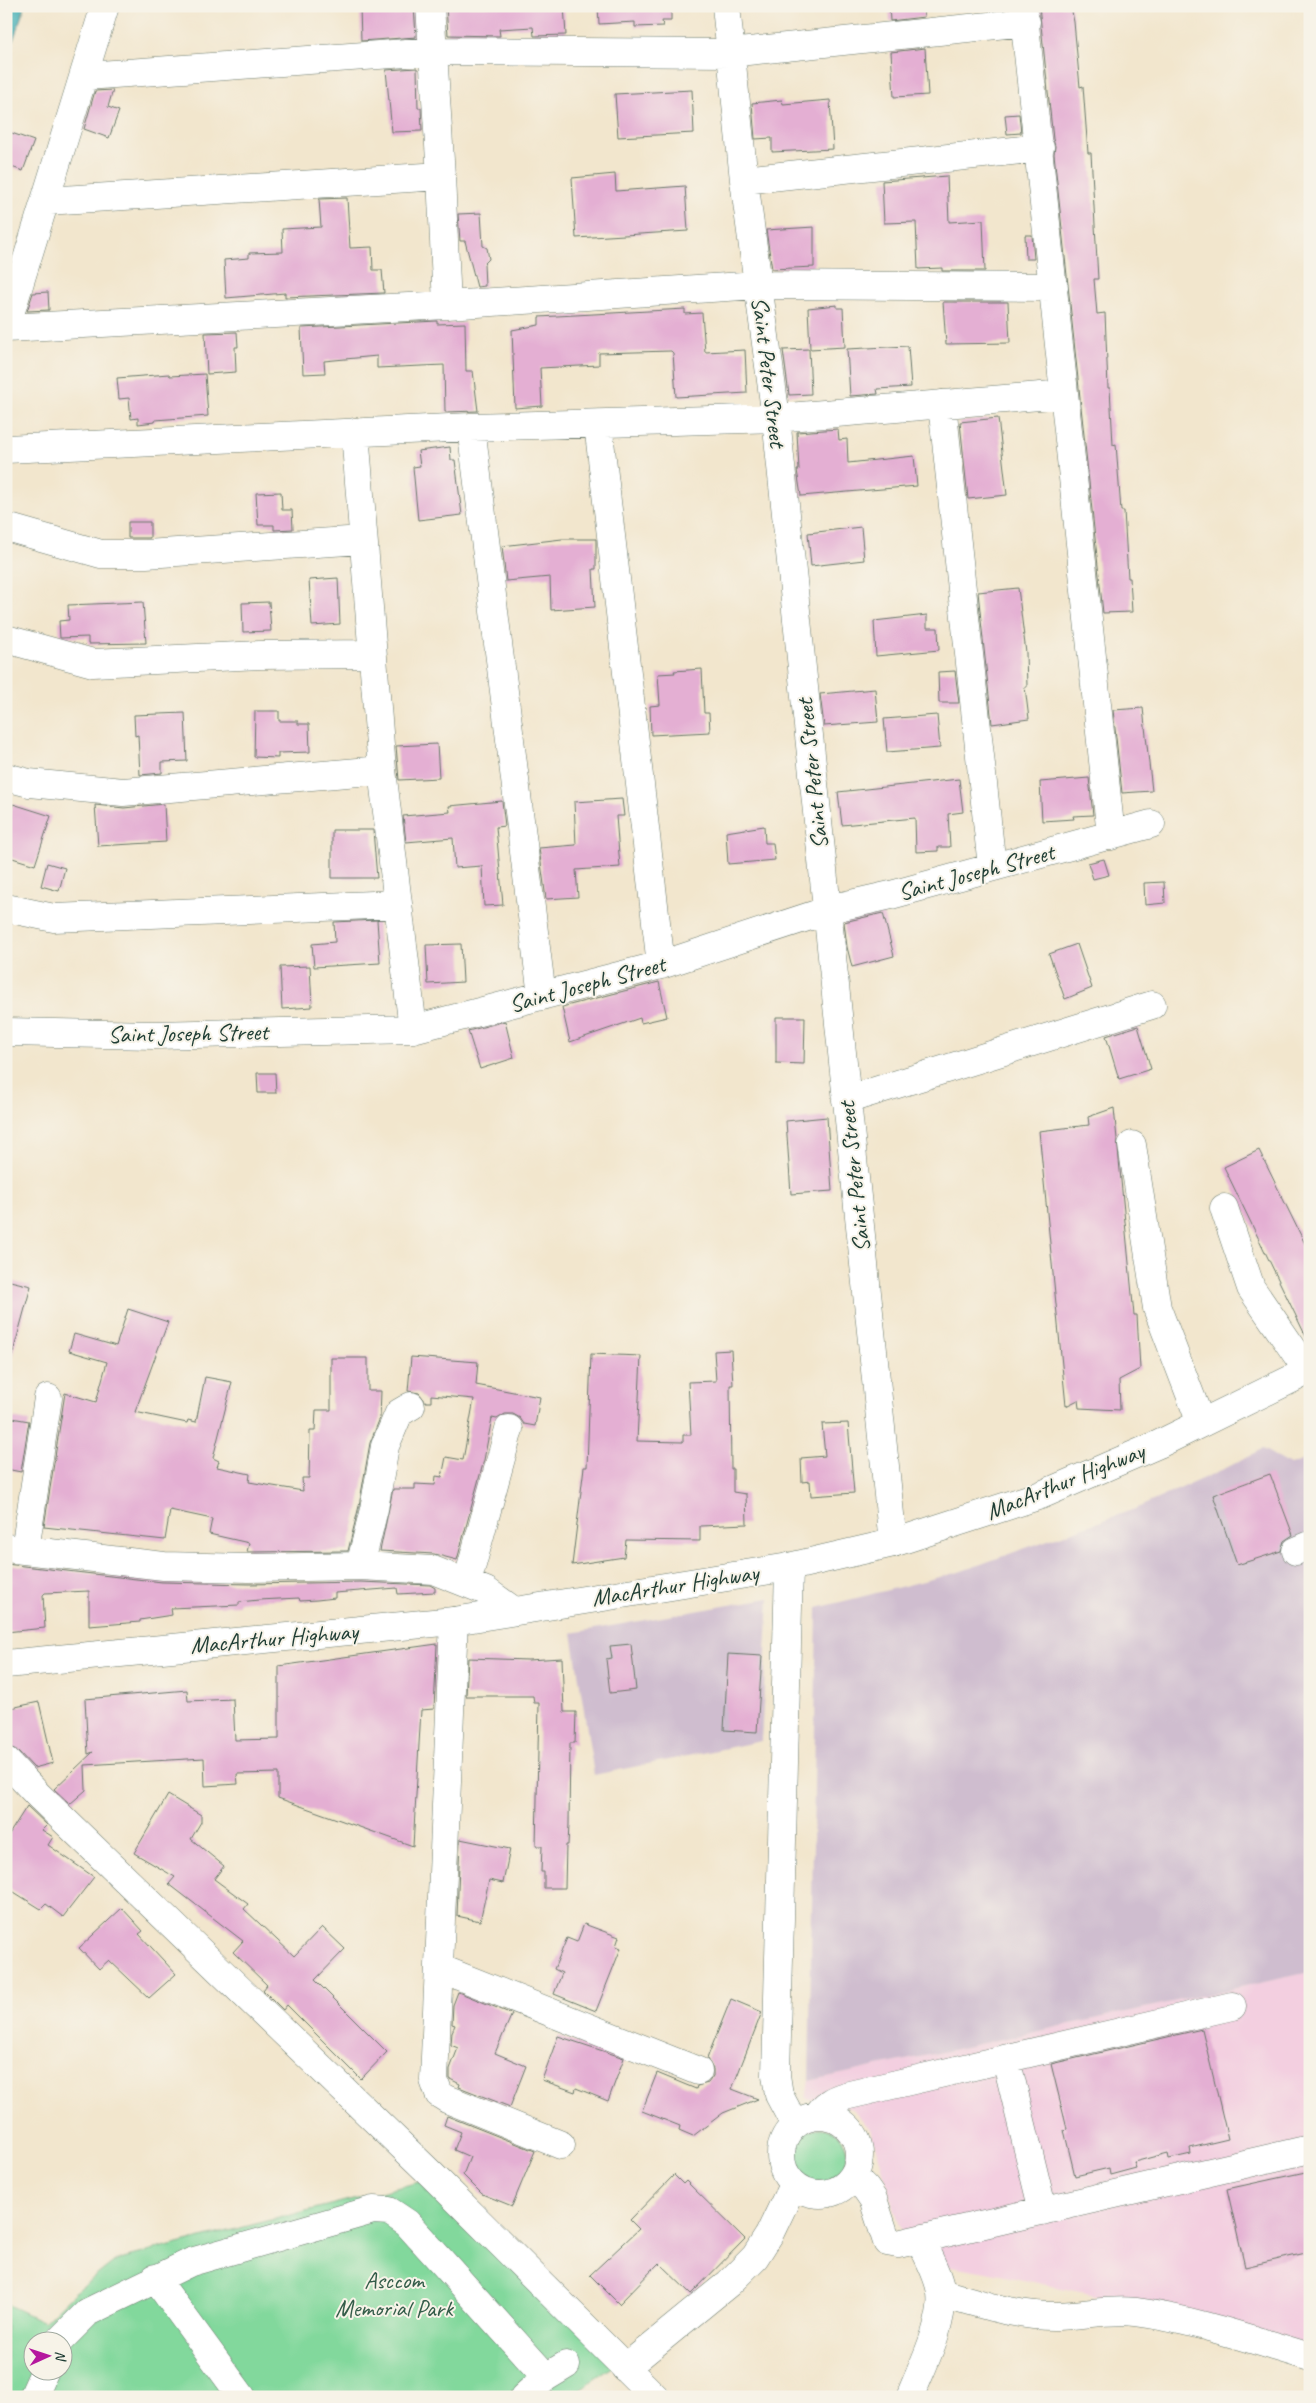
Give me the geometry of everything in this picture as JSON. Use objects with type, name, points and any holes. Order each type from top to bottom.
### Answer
[{"type":"main road","points":[[105,6],[86,76],[6,328],[446,305],[758,285],[1054,286]]},
{"type":"main road","points":[[430,6],[441,176],[446,305]]},
{"type":"main road","name":"Saint Peter Street","points":[[726,6],[729,53],[744,180],[776,418],[893,1543]]},
{"type":"main road","points":[[86,76],[434,51],[729,53],[1024,14],[1040,148],[1111,836]]},
{"type":"main road","points":[[744,180],[1040,148]]},
{"type":"main road","points":[[46,201],[441,176]]},
{"type":"main road","points":[[6,449],[471,426],[776,418],[1064,394]]},
{"type":"main road","points":[[942,404],[992,867]]},
{"type":"main road","points":[[598,424],[661,965]]},
{"type":"main road","points":[[471,426],[542,996]]},
{"type":"main road","points":[[355,432],[382,770],[413,1029]]},
{"type":"main road","points":[[6,527],[101,554],[146,554],[363,540]]},
{"type":"main road","points":[[6,640],[93,663],[260,655],[372,654]]},
{"type":"main road","points":[[6,777],[29,783],[123,792],[382,770]]},
{"type":"main road","name":"Saint Joseph Street","points":[[6,1032],[154,1035],[413,1029],[661,965],[826,911],[1151,824]]},
{"type":"main road","points":[[6,908],[54,918],[398,904]]},
{"type":"main road","points":[[846,1100],[1152,1005]]},
{"type":"main road","points":[[1132,1145],[1157,1308],[1201,1423]]},
{"type":"main road","points":[[1224,1208],[1251,1288],[1309,1371]]},
{"type":"main road","name":"MacArthur Highway","points":[[6,1664],[454,1621],[789,1567],[893,1543],[1041,1495],[1201,1423],[1309,1371]]},
{"type":"main road","points":[[48,1398],[16,1549],[164,1566],[249,1568],[360,1566],[433,1570],[486,1591],[514,1611]]},
{"type":"main road","points":[[360,1566],[374,1509],[385,1446],[399,1413],[411,1406]]},
{"type":"main road","points":[[467,1583],[509,1429]]},
{"type":"main road","points":[[789,1567],[776,2075],[779,2095],[806,2120],[830,2117],[841,2122],[850,2130],[859,2153],[858,2165],[853,2176],[844,2186],[832,2193],[819,2195],[805,2192],[793,2185],[785,2174],[780,2161],[781,2148],[786,2135],[806,2120],[824,2107],[838,2098],[1232,2006]]},
{"type":"main road","points":[[454,1621],[435,2088],[447,2099],[561,2145]]},
{"type":"main road","points":[[6,1760],[38,1795],[424,2168],[655,2397]]},
{"type":"main road","points":[[439,1968],[698,2071]]},
{"type":"main road","points":[[1006,2059],[1043,2211]]},
{"type":"main road","points":[[853,2176],[873,2199],[887,2242],[898,2244],[1310,2149]]},
{"type":"main road","points":[[625,2368],[729,2283],[755,2257],[769,2235],[793,2185]]},
{"type":"main road","points":[[70,2330],[88,2312],[191,2262],[345,2216],[373,2210],[389,2211],[407,2223],[556,2371],[524,2397]]},
{"type":"main road","points":[[910,2397],[935,2331],[940,2311],[941,2293],[920,2239]]},
{"type":"main road","points":[[156,2278],[242,2397]]},
{"type":"main road","points":[[941,2293],[1002,2310],[1032,2315],[1056,2316],[1109,2311],[1150,2314],[1310,2357]]},
{"type":"main road","points":[[33,2397],[41,2380]]},
{"type":"shaded area","points":[[1263,1449],[1290,1465],[1310,1458],[1310,1972],[809,2081],[817,1608],[959,1572],[1135,1509]]},
{"type":"shaded area","points":[[769,1598],[761,1741],[594,1775],[572,1633]]},
{"type":"shaded area","points":[[1310,1972],[1310,2346],[1218,2321],[986,2272],[910,2259],[870,2129],[853,2109],[806,2098],[809,2081]]},
{"type":"green space","points":[[815,2128],[825,2128],[835,2132],[843,2140],[847,2155],[843,2170],[835,2178],[825,2182],[815,2182],[805,2178],[797,2170],[793,2160],[793,2150],[797,2140],[805,2132]]},
{"type":"green space","name":"Asccom Memorial Park","points":[[427,2180],[614,2366],[568,2397],[6,2397],[6,2304],[44,2322],[73,2294],[116,2260]]},
{"type":"water","points":[[6,6],[25,6],[6,61]]},
{"type":"building","points":[[360,6],[414,6],[416,37],[361,41]]},
{"type":"building","points":[[446,6],[564,6],[566,35],[534,36],[533,27],[499,29],[500,36],[448,35]]},
{"type":"building","points":[[598,6],[671,6],[671,21],[662,21],[663,26],[635,27],[635,22],[599,24]]},
{"type":"building","points":[[889,6],[923,6],[924,17],[890,21]]},
{"type":"building","points":[[1039,6],[1071,6],[1074,22],[1080,87],[1083,86],[1088,153],[1091,153],[1098,279],[1094,279],[1097,314],[1105,313],[1108,388],[1110,388],[1113,445],[1116,444],[1121,511],[1124,511],[1132,612],[1103,613]]},
{"type":"building","points":[[925,48],[928,95],[894,97],[891,52]]},
{"type":"building","points":[[417,68],[418,108],[421,108],[422,131],[392,132],[386,70]]},
{"type":"building","points":[[113,90],[108,107],[119,111],[109,138],[84,129],[95,91]]},
{"type":"building","points":[[692,90],[694,133],[618,137],[615,94]]},
{"type":"building","points":[[782,100],[783,104],[830,100],[833,149],[772,152],[772,138],[755,139],[752,103]]},
{"type":"building","points":[[1019,114],[1021,133],[1007,134],[1005,115]]},
{"type":"building","points":[[6,131],[34,141],[23,171],[6,165]]},
{"type":"building","points":[[615,174],[616,191],[685,186],[688,231],[576,238],[572,178]]},
{"type":"building","points":[[947,176],[949,222],[983,220],[985,271],[942,271],[942,268],[918,269],[916,222],[884,223],[882,181]]},
{"type":"building","points":[[347,198],[350,248],[372,247],[373,270],[382,270],[384,293],[285,297],[285,293],[226,298],[224,260],[249,258],[249,253],[283,252],[282,229],[321,227],[319,199]]},
{"type":"building","points":[[481,213],[483,246],[487,248],[489,259],[484,264],[485,286],[477,287],[465,241],[460,241],[458,214]]},
{"type":"building","points":[[814,227],[814,267],[772,269],[766,230]]},
{"type":"building","points":[[1025,235],[1032,235],[1034,259],[1026,259]]},
{"type":"building","points":[[48,292],[49,310],[27,311],[33,293]]},
{"type":"building","points":[[943,302],[1008,302],[1010,343],[946,344]]},
{"type":"building","points":[[837,305],[837,308],[843,308],[845,347],[810,349],[808,308]]},
{"type":"building","points":[[685,309],[685,314],[702,313],[705,352],[745,350],[747,393],[676,397],[673,353],[671,351],[599,353],[599,365],[540,368],[542,406],[515,408],[512,330],[539,325],[539,317]]},
{"type":"building","points":[[437,321],[437,324],[465,323],[466,371],[473,371],[478,411],[445,412],[444,365],[377,368],[377,356],[324,361],[325,373],[303,374],[301,328]]},
{"type":"building","points":[[237,332],[238,347],[235,347],[236,372],[207,374],[205,333]]},
{"type":"building","points":[[908,346],[911,387],[877,389],[878,394],[850,396],[847,349]]},
{"type":"building","points":[[809,349],[811,394],[789,395],[783,350]]},
{"type":"building","points":[[169,374],[170,376],[205,374],[208,416],[155,420],[155,422],[138,424],[138,418],[131,419],[129,398],[119,399],[117,378]]},
{"type":"building","points":[[998,418],[1007,495],[968,499],[960,422]]},
{"type":"building","points":[[838,429],[839,440],[847,439],[848,463],[914,456],[917,486],[801,496],[797,470],[799,470],[797,432]]},
{"type":"building","points":[[450,447],[451,460],[455,460],[462,515],[418,520],[413,467],[420,466],[418,451]]},
{"type":"building","points":[[281,492],[282,510],[292,510],[293,529],[274,530],[274,525],[258,525],[256,493]]},
{"type":"building","points":[[128,522],[150,522],[150,538],[128,538]]},
{"type":"building","points":[[861,527],[864,560],[811,566],[808,533]]},
{"type":"building","points":[[562,539],[596,539],[596,569],[593,569],[595,607],[551,610],[550,577],[506,581],[502,546]]},
{"type":"building","points":[[338,578],[340,624],[312,626],[309,580]]},
{"type":"building","points":[[1018,588],[1026,653],[1027,687],[1025,687],[1029,719],[992,724],[978,592]]},
{"type":"building","points":[[143,602],[146,643],[88,644],[88,637],[60,638],[59,621],[69,620],[68,605]]},
{"type":"building","points":[[269,602],[271,631],[243,632],[242,603]]},
{"type":"building","points":[[927,615],[927,628],[938,628],[939,650],[876,656],[874,621]]},
{"type":"building","points":[[702,669],[704,713],[709,713],[710,732],[651,735],[650,706],[660,705],[658,674]]},
{"type":"building","points":[[955,671],[959,703],[939,703],[938,672]]},
{"type":"building","points":[[875,689],[878,722],[824,726],[820,694]]},
{"type":"building","points":[[1143,708],[1152,791],[1122,793],[1113,710]]},
{"type":"building","points":[[255,711],[279,711],[279,721],[298,721],[298,724],[309,724],[310,752],[278,753],[278,758],[254,757]]},
{"type":"building","points":[[185,713],[187,761],[162,762],[162,773],[140,775],[138,735],[135,736],[134,715]]},
{"type":"building","points":[[937,715],[940,748],[887,752],[884,719]]},
{"type":"building","points":[[437,744],[439,778],[399,780],[396,746]]},
{"type":"building","points":[[1089,778],[1093,815],[1073,816],[1074,819],[1042,821],[1040,782]]},
{"type":"building","points":[[959,779],[963,812],[948,814],[950,847],[938,847],[938,851],[916,852],[915,818],[842,825],[838,792]]},
{"type":"building","points":[[622,799],[624,816],[616,816],[620,867],[576,870],[578,897],[546,899],[539,848],[576,845],[574,802]]},
{"type":"building","points":[[502,801],[505,826],[496,827],[503,905],[484,906],[482,866],[455,868],[453,838],[406,842],[403,816],[450,812],[449,806]]},
{"type":"building","points":[[13,804],[51,816],[35,865],[6,856],[6,825]]},
{"type":"building","points":[[164,804],[166,842],[98,846],[95,805],[124,808]]},
{"type":"building","points":[[764,826],[765,843],[773,843],[775,860],[728,864],[726,832]]},
{"type":"building","points":[[332,830],[373,830],[377,878],[332,878]]},
{"type":"building","points":[[1104,859],[1109,875],[1093,879],[1088,863]]},
{"type":"building","points":[[47,863],[65,868],[59,891],[41,886]]},
{"type":"building","points":[[1164,882],[1165,903],[1145,905],[1144,883]]},
{"type":"building","points":[[883,913],[894,956],[852,967],[844,922]]},
{"type":"building","points":[[377,920],[380,963],[314,967],[312,944],[335,942],[334,922]]},
{"type":"building","points":[[461,944],[463,982],[428,984],[426,945]]},
{"type":"building","points":[[1077,944],[1092,988],[1065,999],[1049,954]]},
{"type":"building","points":[[310,966],[312,1007],[282,1009],[280,967]]},
{"type":"building","points":[[659,982],[667,1017],[641,1023],[640,1018],[570,1042],[562,1007]]},
{"type":"building","points":[[776,1017],[805,1017],[804,1064],[776,1063]]},
{"type":"building","points":[[505,1021],[514,1058],[480,1069],[468,1031]]},
{"type":"building","points":[[1138,1026],[1151,1069],[1119,1079],[1106,1036]]},
{"type":"building","points":[[257,1073],[275,1073],[276,1093],[258,1093]]},
{"type":"building","points":[[1114,1108],[1134,1315],[1137,1315],[1140,1369],[1119,1380],[1120,1410],[1079,1408],[1078,1400],[1066,1406],[1039,1131],[1089,1125],[1088,1117]]},
{"type":"building","points":[[827,1117],[832,1191],[791,1194],[786,1121]]},
{"type":"building","points":[[1259,1150],[1310,1254],[1310,1345],[1224,1167]]},
{"type":"building","points":[[6,1280],[31,1286],[12,1356],[6,1355]]},
{"type":"building","points":[[128,1309],[168,1322],[135,1412],[187,1423],[188,1420],[196,1422],[205,1377],[232,1382],[213,1458],[219,1461],[217,1467],[250,1474],[249,1482],[303,1491],[302,1478],[309,1478],[310,1431],[315,1431],[316,1410],[331,1410],[331,1358],[368,1358],[368,1391],[381,1391],[380,1418],[370,1443],[359,1506],[348,1551],[247,1552],[249,1543],[209,1534],[212,1519],[170,1510],[165,1540],[44,1527],[65,1393],[96,1402],[107,1362],[69,1351],[74,1334],[116,1346]]},
{"type":"building","points":[[731,1350],[733,1385],[730,1385],[731,1469],[733,1469],[733,1492],[746,1494],[747,1524],[700,1526],[700,1541],[626,1540],[624,1557],[572,1565],[584,1467],[587,1467],[591,1354],[641,1356],[637,1441],[683,1442],[683,1435],[691,1435],[688,1382],[716,1381],[714,1351]]},
{"type":"building","points":[[411,1357],[478,1362],[476,1385],[540,1397],[535,1426],[524,1424],[520,1418],[513,1414],[505,1414],[497,1419],[492,1418],[484,1460],[457,1560],[434,1554],[380,1551],[393,1489],[415,1489],[415,1484],[435,1485],[436,1476],[442,1477],[446,1457],[463,1460],[474,1399],[431,1395],[431,1402],[426,1402],[419,1393],[408,1391]]},
{"type":"building","points":[[6,1417],[29,1421],[21,1472],[6,1469]]},
{"type":"building","points":[[848,1423],[854,1493],[811,1496],[810,1481],[802,1482],[801,1458],[825,1456],[822,1424]]},
{"type":"building","points":[[1270,1474],[1293,1535],[1284,1541],[1281,1551],[1237,1565],[1213,1495]]},
{"type":"building","points":[[6,1564],[162,1582],[249,1584],[360,1582],[430,1585],[435,1588],[435,1592],[398,1594],[397,1588],[335,1593],[335,1598],[317,1600],[300,1601],[299,1598],[259,1600],[239,1602],[239,1605],[171,1608],[172,1615],[140,1620],[140,1622],[89,1626],[89,1591],[45,1593],[43,1595],[45,1628],[6,1632]]},
{"type":"building","points":[[437,1644],[434,1709],[421,1710],[413,1846],[278,1798],[278,1773],[237,1774],[238,1784],[205,1786],[204,1758],[85,1765],[86,1790],[70,1804],[54,1789],[93,1752],[88,1754],[85,1699],[187,1690],[188,1701],[233,1699],[235,1740],[279,1739],[279,1666]]},
{"type":"building","points":[[631,1644],[636,1690],[610,1693],[606,1659],[612,1658],[610,1646]]},
{"type":"building","points":[[728,1654],[762,1656],[757,1732],[724,1730]]},
{"type":"building","points":[[468,1658],[528,1660],[562,1658],[564,1712],[576,1712],[575,1743],[570,1743],[569,1824],[568,1845],[566,1845],[565,1888],[544,1888],[544,1872],[541,1872],[542,1846],[536,1846],[539,1703],[534,1703],[533,1696],[466,1696]]},
{"type":"building","points":[[39,1702],[53,1763],[34,1768],[17,1750],[6,1746],[6,1709]]},
{"type":"building","points":[[168,1795],[201,1815],[201,1822],[191,1839],[224,1866],[214,1879],[248,1904],[244,1909],[294,1956],[322,1927],[345,1949],[315,1980],[387,2052],[361,2079],[287,2005],[283,2010],[263,1990],[267,1985],[233,1952],[243,1941],[169,1884],[175,1877],[134,1853]]},
{"type":"building","points":[[27,1806],[47,1825],[42,1830],[53,1837],[48,1845],[94,1877],[63,1917],[46,1904],[41,1909],[6,1887],[6,1839]]},
{"type":"building","points":[[460,1839],[510,1849],[503,1883],[489,1880],[480,1921],[457,1916]]},
{"type":"building","points":[[122,1908],[143,1931],[139,1934],[176,1974],[149,1998],[109,1960],[99,1969],[79,1948]]},
{"type":"building","points":[[584,1924],[619,1937],[616,1946],[621,1948],[596,2011],[554,1994],[562,1973],[554,1969],[567,1938],[577,1942]]},
{"type":"building","points":[[458,1992],[512,2014],[495,2053],[526,2066],[510,2107],[459,2087],[460,2084],[450,2079],[450,2069],[458,2048],[451,2045],[452,2032],[455,2025],[452,2024],[453,2005]]},
{"type":"building","points":[[731,1999],[762,2012],[732,2089],[758,2099],[723,2113],[693,2136],[679,2130],[680,2126],[642,2111],[657,2073],[696,2089],[697,2086],[708,2083],[713,2076],[713,2069],[707,2059]]},
{"type":"building","points":[[1202,2029],[1228,2139],[1190,2148],[1191,2154],[1169,2159],[1168,2153],[1134,2162],[1136,2168],[1110,2175],[1109,2168],[1075,2176],[1064,2130],[1067,2129],[1051,2064]]},
{"type":"building","points":[[558,2036],[624,2058],[608,2101],[576,2088],[575,2092],[542,2080]]},
{"type":"building","points":[[447,2116],[535,2151],[512,2206],[482,2194],[463,2175],[470,2157],[454,2150],[461,2132],[444,2125]]},
{"type":"building","points":[[1310,2171],[1310,2252],[1245,2267],[1227,2189]]},
{"type":"building","points":[[674,2175],[683,2184],[686,2181],[745,2239],[691,2294],[659,2263],[619,2304],[590,2275],[639,2229],[630,2220]]}]
